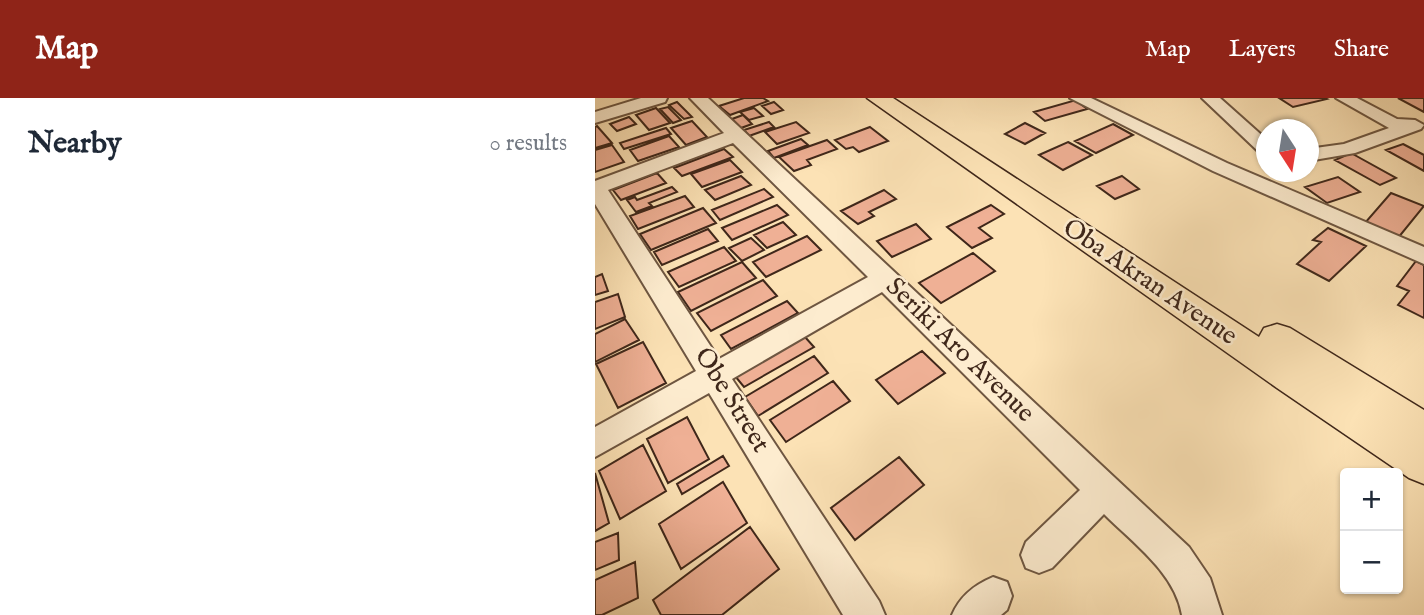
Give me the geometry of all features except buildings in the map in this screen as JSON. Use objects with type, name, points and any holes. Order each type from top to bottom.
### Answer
[{"type":"main road","name":"Oba Akran Avenue","points":[[878,98],[1417,436]]},
{"type":"main road","name":"Oba Akran Avenue","points":[[897,98],[1417,436]]},
{"type":"street","points":[[595,118],[659,98]]},
{"type":"street","name":"Seriki Aro Avenue","points":[[698,98],[1176,560],[1198,591],[1202,615]]},
{"type":"street","points":[[1078,98],[1220,167],[1424,256]]},
{"type":"street","points":[[1210,98],[1256,142]]},
{"type":"street","points":[[1344,98],[1382,119],[1417,125]]},
{"type":"street","points":[[1319,155],[1360,147],[1417,125]]},
{"type":"street","points":[[595,188],[737,135]]},
{"type":"street","points":[[1220,167],[1256,154]]},
{"type":"street","name":"Obe Street","points":[[595,188],[866,615]]},
{"type":"street","points":[[595,443],[886,278]]},
{"type":"street","points":[[1039,555],[1104,490]]}]
